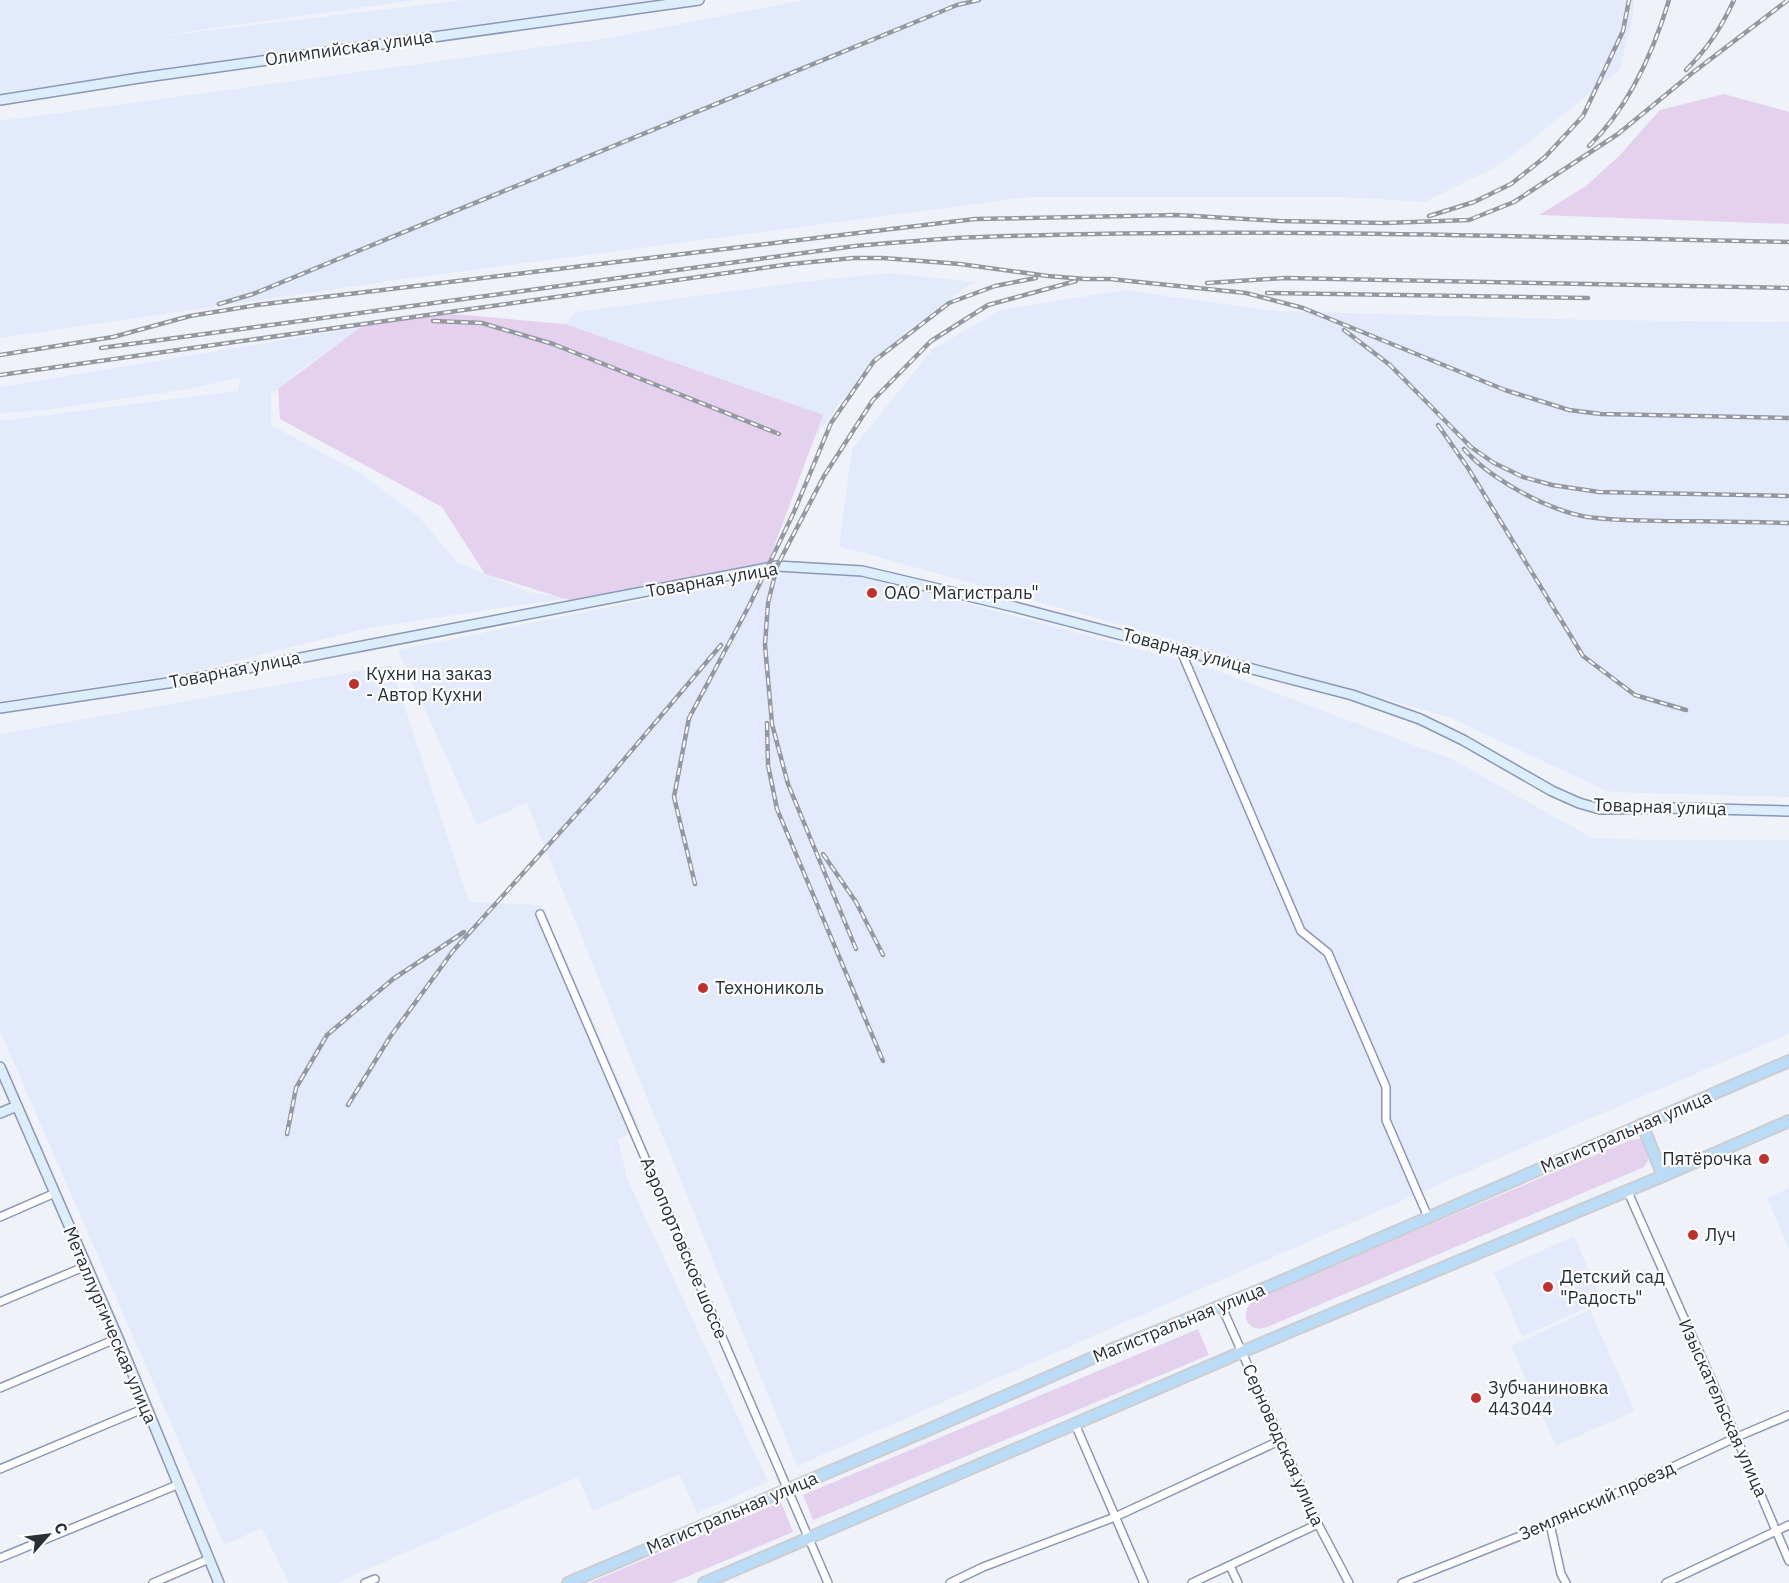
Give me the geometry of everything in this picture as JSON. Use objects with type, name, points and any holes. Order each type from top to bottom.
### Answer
[{"type":"main road","name":"Магистральная улица","points":[[568,1583],[1104,1353],[1275,1284],[1789,1061]]},
{"type":"main road","points":[[704,1583],[1789,1121]]},
{"type":"main road","points":[[1642,1124],[1664,1176]]},
{"type":"street","name":"Олимпийская улица","points":[[0,100],[139,78],[699,0]]},
{"type":"street","name":"Товарная улица","points":[[0,708],[181,681],[777,566],[862,571],[1015,607],[1352,694],[1420,719],[1463,740],[1552,791],[1579,803],[1600,808],[1789,811]]},
{"type":"street","points":[[1180,649],[1301,931],[1328,953],[1386,1087],[1386,1120],[1428,1217]]},
{"type":"street","name":"Аэропортовское шоссе","points":[[540,914],[828,1583]]},
{"type":"street","name":"Металлургическая улица","points":[[0,1067],[118,1338],[219,1583]]},
{"type":"street","points":[[0,1113],[17,1106]]},
{"type":"street","name":"Изыскательская улица","points":[[1627,1190],[1737,1437],[1789,1561]]},
{"type":"street","points":[[0,1217],[55,1193]]},
{"type":"street","points":[[0,1302],[86,1266]]},
{"type":"street","name":"Серноводская улица","points":[[1221,1305],[1318,1524],[1349,1583]]},
{"type":"street","points":[[0,1388],[118,1338]]},
{"type":"street","points":[[0,1469],[145,1408]]},
{"type":"street","name":"Землянский проезд","points":[[1402,1583],[1550,1524],[1789,1415]]},
{"type":"street","points":[[1075,1424],[1144,1583]]},
{"type":"street","points":[[950,1583],[982,1568],[1115,1517],[1281,1440]]},
{"type":"street","points":[[0,1558],[177,1485]]},
{"type":"street","points":[[1192,1583],[1318,1524]]},
{"type":"street","points":[[1550,1524],[1561,1574],[1566,1583]]},
{"type":"street","points":[[1666,1583],[1681,1580],[1789,1525]]},
{"type":"street","points":[[153,1583],[209,1559]]},
{"type":"street","points":[[1230,1566],[1238,1583]]},
{"type":"street","points":[[365,1583],[375,1579]]},
{"type":"shaded area","points":[[0,0],[415,0],[136,39],[464,0],[654,0],[0,97]]},
{"type":"shaded area","points":[[804,0],[1634,0],[1633,16],[1620,69],[1500,165],[1425,202],[1341,197],[1029,197],[404,279],[0,338],[0,121],[608,38]]},
{"type":"shaded area","points":[[1724,94],[1789,112],[1789,224],[1539,215],[1586,186],[1619,156],[1660,110]]},
{"type":"shaded area","points":[[890,273],[973,282],[903,334],[842,399],[816,436],[680,387],[559,330],[576,312],[793,283]]},
{"type":"shaded area","points":[[1125,290],[1273,311],[1593,320],[1789,322],[1789,797],[1609,792],[1449,717],[839,546],[852,449],[933,349],[1000,310]]},
{"type":"shaded area","points":[[441,313],[565,324],[823,415],[766,568],[582,604],[485,574],[442,507],[280,419],[278,389],[365,324]]},
{"type":"shaded area","points":[[362,327],[271,394],[271,425],[358,472],[419,517],[457,562],[528,592],[569,598],[368,628],[182,674],[0,701],[0,421],[238,391],[241,377],[188,389],[46,410],[0,413],[0,387]]},
{"type":"shaded area","points":[[783,572],[861,575],[1212,669],[1456,761],[1592,838],[1789,840],[1789,1034],[1561,1131],[797,1466],[527,803],[477,825],[398,650]]},
{"type":"shaded area","points":[[391,665],[469,902],[542,905],[639,1127],[618,1140],[627,1178],[768,1482],[697,1513],[679,1474],[593,1511],[578,1477],[336,1583],[289,1583],[262,1528],[224,1545],[0,1031],[0,734]]},
{"type":"shaded area","points":[[1640,1139],[1649,1152],[1644,1167],[1267,1327],[1253,1327],[1246,1320],[1247,1308],[1258,1297],[1631,1140]]},
{"type":"shaded area","points":[[1789,1188],[1789,1249],[1767,1198]]},
{"type":"shaded area","name":"Детский сад \"Радость\"","points":[[1574,1236],[1602,1301],[1522,1337],[1494,1272]]},
{"type":"shaded area","points":[[1590,1310],[1635,1411],[1556,1446],[1511,1346]]},
{"type":"shaded area","points":[[1198,1329],[1209,1355],[813,1520],[803,1495]]},
{"type":"shaded area","points":[[781,1502],[793,1532],[672,1583],[589,1583]]},
{"type":"railway","points":[[219,304],[253,294],[957,5],[979,0]]},
{"type":"railway","points":[[1429,216],[1474,202],[1511,184],[1545,157],[1583,116],[1623,31],[1629,0]]},
{"type":"railway","points":[[1589,146],[1628,97],[1647,59],[1669,0]]},
{"type":"railway","points":[[1686,70],[1713,37],[1734,0]]},
{"type":"railway","points":[[0,355],[113,337],[190,316],[257,305],[975,219],[1176,215],[1279,221],[1385,223],[1469,220],[1514,202],[1618,134],[1691,74],[1788,0]]},
{"type":"railway","points":[[101,348],[855,246],[950,238],[1083,234],[1284,233],[1789,242]]},
{"type":"railway","points":[[0,375],[791,264],[853,258],[883,258],[960,264],[1048,276],[1110,279],[1246,293],[1303,308],[1505,390],[1569,410],[1601,414],[1789,418]]},
{"type":"railway","points":[[695,884],[674,797],[689,718],[749,606],[794,512],[831,423],[874,361],[949,303],[995,286],[1036,278]]},
{"type":"railway","points":[[1207,283],[1285,278],[1789,288]]},
{"type":"railway","points":[[856,949],[788,784],[772,724],[765,645],[768,603],[777,566],[824,476],[873,400],[931,341],[988,305],[1076,281]]},
{"type":"railway","points":[[1267,293],[1588,298]]},
{"type":"railway","points":[[433,321],[482,323],[553,344],[779,434]]},
{"type":"railway","points":[[1344,330],[1390,365],[1471,447],[1494,463],[1523,477],[1552,485],[1599,492],[1789,496]]},
{"type":"railway","points":[[1438,425],[1468,468],[1583,656],[1635,695],[1686,710]]},
{"type":"railway","points":[[1464,449],[1502,481],[1535,499],[1582,516],[1623,520],[1789,523]]},
{"type":"railway","points":[[348,1105],[390,1037],[453,951],[599,789],[721,645]]},
{"type":"railway","points":[[767,723],[768,765],[777,809],[883,1061]]},
{"type":"railway","points":[[823,854],[856,902],[883,955]]},
{"type":"railway","points":[[287,1134],[296,1088],[327,1035],[393,979],[464,932]]},
{"type":"place","name":"ОАО \"Магистраль\"","points":[[872,593]]},
{"type":"place","name":"Кухни на заказ - Автор Кухни","points":[[354,684]]},
{"type":"place","name":"Технониколь","points":[[703,988]]},
{"type":"place","name":"Пятёрочка","points":[[1764,1159]]},
{"type":"place","name":"Луч","points":[[1693,1235]]},
{"type":"place","name":"Детский сад \"Радость\"","points":[[1548,1287]]},
{"type":"place","name":"Зубчаниновка 443044","points":[[1476,1398]]}]
